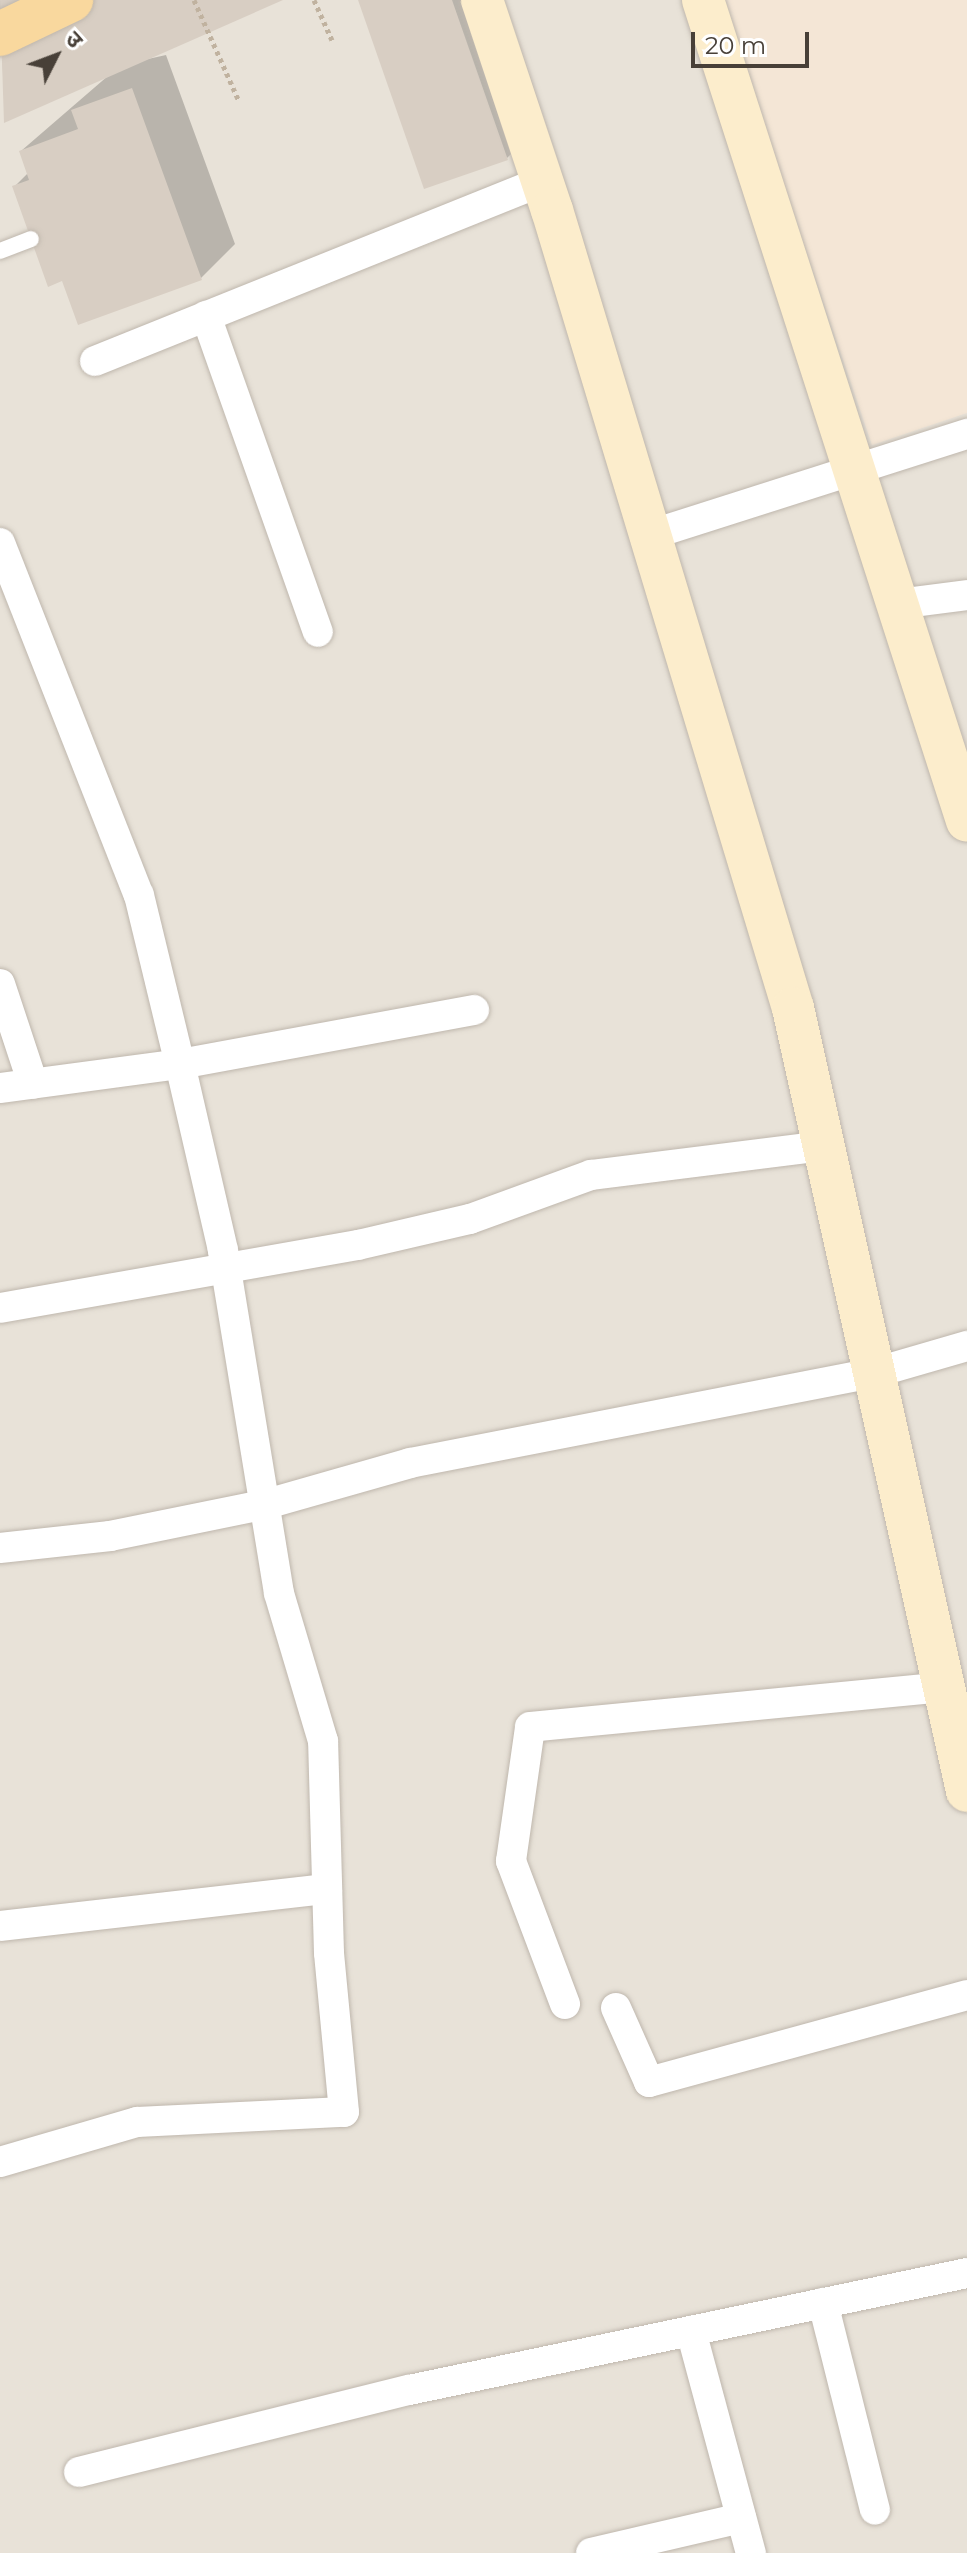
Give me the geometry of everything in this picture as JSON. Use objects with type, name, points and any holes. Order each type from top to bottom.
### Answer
[{"type":"main road","points":[[0,34],[71,0]]},
{"type":"street","points":[[482,0],[542,181],[793,1008],[967,1791]]},
{"type":"street","points":[[703,0],[967,821]]},
{"type":"street","points":[[95,361],[542,181]]},
{"type":"street","points":[[206,316],[318,632]]},
{"type":"street","points":[[650,535],[967,434]]},
{"type":"street","points":[[0,543],[139,895],[226,1265],[279,1593],[323,1741],[327,1889],[344,2112],[137,2122],[0,2162]]},
{"type":"street","points":[[898,604],[967,595]]},
{"type":"street","points":[[0,984],[33,1084]]},
{"type":"street","points":[[0,1088],[180,1064],[474,1010]]},
{"type":"street","points":[[0,1308],[470,1219],[591,1175],[823,1146]]},
{"type":"street","points":[[0,1548],[110,1536],[263,1505],[410,1463],[874,1373],[967,1346]]},
{"type":"street","points":[[565,2004],[511,1861],[530,1727],[944,1687]]},
{"type":"street","points":[[0,1926],[327,1889]]},
{"type":"street","points":[[616,2008],[649,2082],[967,1995]]},
{"type":"street","points":[[79,2472],[691,2331],[967,2273]]},
{"type":"street","points":[[823,2303],[875,2510]]},
{"type":"street","points":[[691,2331],[751,2553]]},
{"type":"street","points":[[591,2553],[741,2518]]},
{"type":"lane","points":[[0,251],[31,239]]},
{"type":"path","points":[[194,0],[239,101]]},
{"type":"path","points":[[314,0],[332,40]]},
{"type":"shaded area","points":[[0,0],[967,0],[967,2553],[0,2553]]},
{"type":"shaded area","points":[[721,0],[967,0],[967,413],[872,445]]},
{"type":"building","points":[[0,0],[283,0],[4,123]]},
{"type":"building","points":[[358,0],[452,0],[508,160],[424,189]]},
{"type":"building","points":[[132,88],[202,280],[78,325],[62,281],[48,287],[12,186],[29,180],[19,151],[78,129],[71,110]]}]
